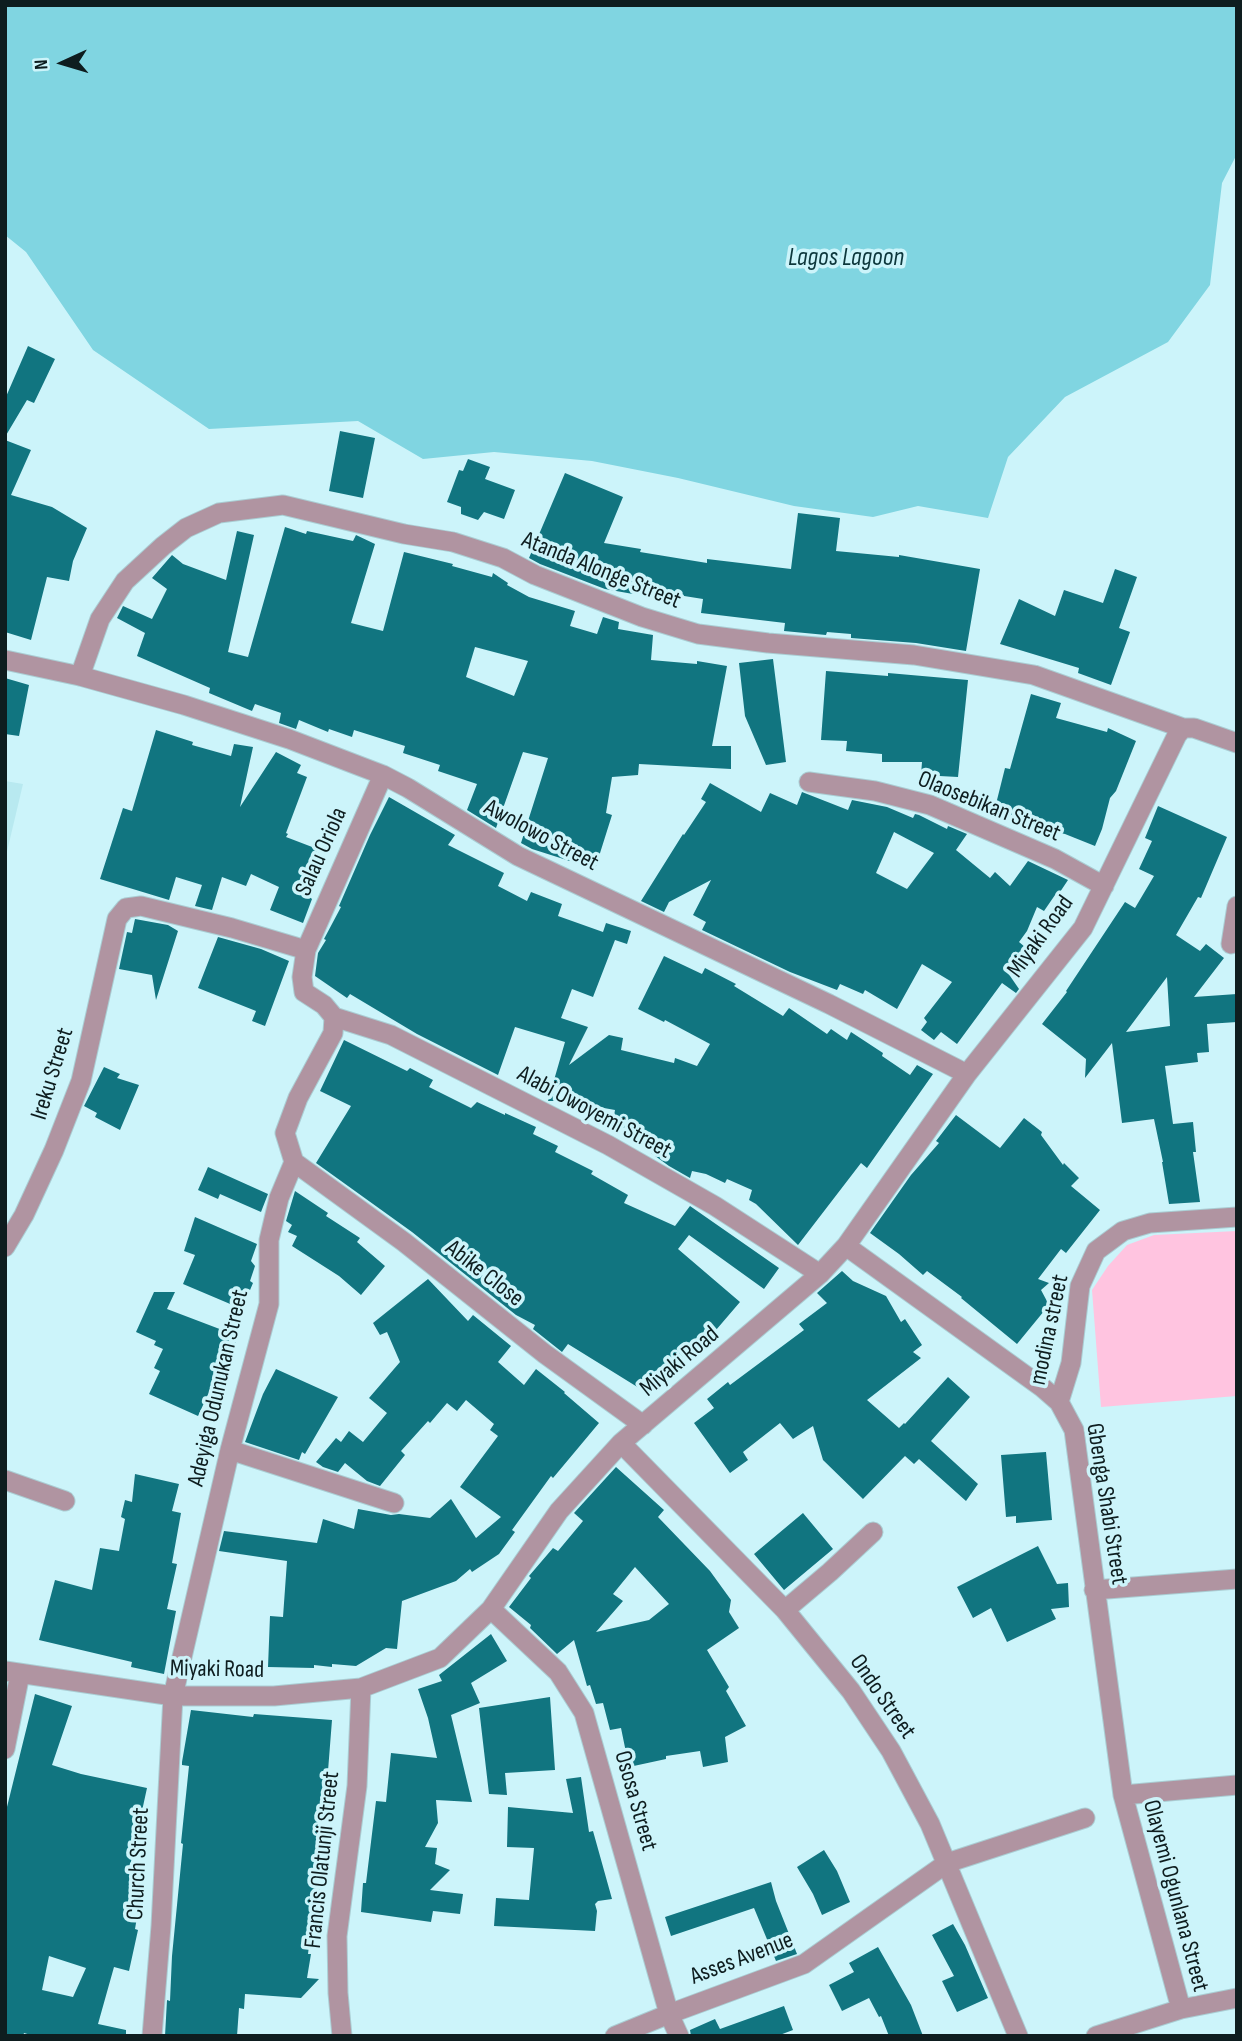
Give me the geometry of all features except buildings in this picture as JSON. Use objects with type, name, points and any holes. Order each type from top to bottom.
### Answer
[{"type":"street","name":"Atanda Alonge Street","points":[[79,677],[100,620],[119,590],[125,581],[163,546],[186,528],[219,513],[283,505],[404,534],[453,541],[503,558],[535,575],[642,617],[698,634],[768,643],[914,655],[1034,674],[1183,728],[1194,728],[1237,743]]},
{"type":"street","name":"Awolowo Street","points":[[5,660],[184,705],[289,739],[383,775],[519,856],[829,1004],[967,1074]]},
{"type":"street","name":"Miyaki Road","points":[[13,1672],[173,1696],[274,1696],[361,1688],[440,1658],[491,1609],[559,1511],[621,1443],[820,1274],[846,1246],[967,1074],[1083,928],[1177,735],[1183,728]]},
{"type":"street","name":"Salau Oriola","points":[[306,950],[383,775]]},
{"type":"street","name":"Olaosebikan Street","points":[[809,782],[875,791],[930,805],[1055,859],[1104,886]]},
{"type":"street","name":"Ireku Street","points":[[5,1247],[24,1215],[54,1150],[81,1081],[117,919],[126,908],[141,906],[232,928],[306,950]]},
{"type":"street","points":[[1231,944],[1237,906]]},
{"type":"street","points":[[294,1162],[285,1133],[298,1097],[333,1033],[334,1017],[324,1005],[304,992],[302,977],[306,950]]},
{"type":"street","name":"Alabi Owoyemi Street","points":[[334,1017],[391,1035],[608,1145],[715,1206],[820,1274]]},
{"type":"street","name":"Abike Close","points":[[294,1162],[404,1242],[545,1354],[643,1425]]},
{"type":"street","name":"Adeyiga Odunukan Street","points":[[173,1696],[230,1450],[269,1304],[269,1240],[279,1198],[294,1162]]},
{"type":"street","name":"modina street","points":[[1059,1402],[1071,1363],[1080,1286],[1096,1251],[1123,1231],[1150,1223],[1237,1217]]},
{"type":"street","name":"Gbenga Shabi Street","points":[[846,1246],[1059,1402],[1074,1430],[1123,1795]]},
{"type":"street","name":"Ondo Street","points":[[621,1443],[785,1610],[851,1691],[891,1751],[930,1824],[1018,2036]]},
{"type":"street","points":[[230,1450],[394,1503]]},
{"type":"street","points":[[5,1480],[65,1501]]},
{"type":"street","points":[[785,1610],[873,1532]]},
{"type":"street","points":[[1094,1590],[1237,1579]]},
{"type":"street","name":"Ososa Street","points":[[491,1609],[558,1672],[584,1713],[668,2014],[679,2036]]},
{"type":"street","points":[[5,1749],[13,1672]]},
{"type":"street","name":"Francis Olatunji Street","points":[[342,2036],[338,1993],[338,1936],[357,1786],[361,1688]]},
{"type":"street","name":"Church Street","points":[[152,2036],[161,1926],[173,1696]]},
{"type":"street","points":[[1123,1795],[1237,1785]]},
{"type":"street","name":"Olayemi Ogunlana Street","points":[[1123,1795],[1181,2009]]},
{"type":"street","name":"Asses Avenue","points":[[615,2036],[804,1964],[947,1863],[1084,1818]]},
{"type":"street","points":[[1096,2036],[1181,2009],[1237,1998]]},
{"type":"shaded area","points":[[5,781],[23,784],[5,860]]},
{"type":"shaded area","points":[[1237,1231],[1237,1396],[1101,1407],[1092,1290],[1108,1266],[1127,1245],[1154,1235]]},
{"type":"water","name":"Lagos Lagoon","points":[[5,5],[1237,5],[1237,154],[1222,183],[1210,285],[1168,342],[1065,397],[1008,457],[988,518],[918,506],[873,517],[794,506],[678,478],[592,461],[494,452],[423,459],[358,421],[209,429],[93,350],[26,252],[5,235]]}]
